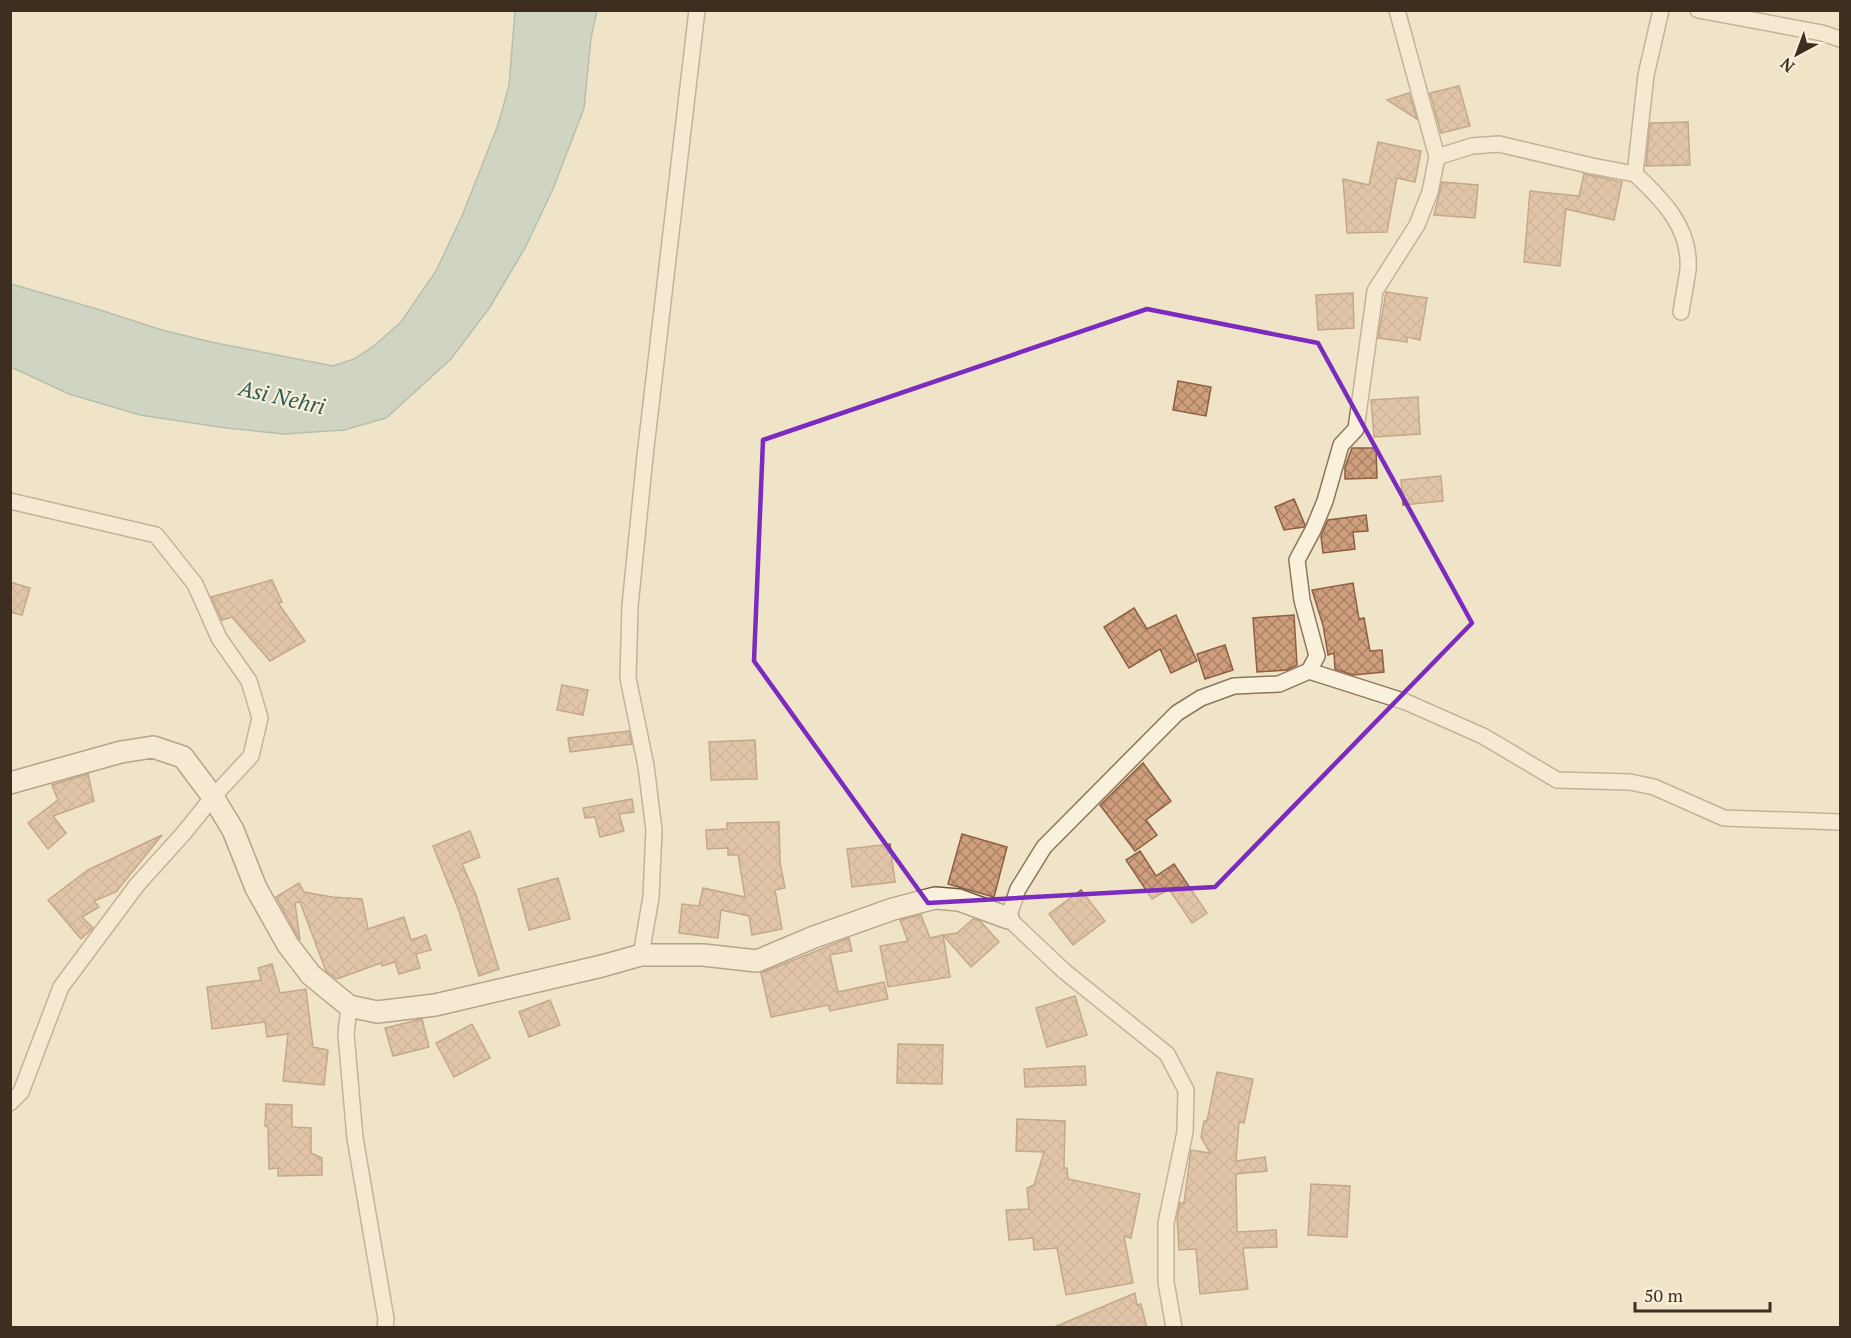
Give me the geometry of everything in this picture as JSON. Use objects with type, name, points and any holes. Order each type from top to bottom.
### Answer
[{"type":"street","points":[[641,955],[651,897],[654,830],[646,766],[628,678],[630,606],[645,456],[697,10]]},
{"type":"street","points":[[1008,918],[1018,889],[1044,847],[1177,713],[1201,698],[1234,686],[1279,684],[1309,671],[1317,656],[1302,600],[1297,560],[1325,501],[1341,445],[1356,429],[1375,291],[1417,225],[1430,192],[1437,157],[1397,10]]},
{"type":"street","points":[[1635,174],[1646,75],[1661,10]]},
{"type":"street","points":[[1698,10],[1822,33],[1840,39]]},
{"type":"street","points":[[1437,157],[1472,146],[1499,144],[1635,174],[1677,220],[1685,237],[1688,268],[1681,312]]},
{"type":"street","points":[[10,501],[156,535],[195,584],[219,639],[249,681],[260,718],[251,756],[137,885],[61,987],[21,1092],[10,1103]]},
{"type":"street","points":[[1309,671],[1406,702],[1484,736],[1557,780],[1630,782],[1654,787],[1724,818],[1840,822]]},
{"type":"street","points":[[10,783],[121,752],[153,747],[183,757],[213,797],[233,830],[256,888],[288,945],[311,975],[349,1006],[378,1012],[435,1005],[641,955],[703,955],[757,961],[814,937],[893,909],[935,898],[959,900],[1008,918],[1064,971],[1167,1054],[1186,1090],[1185,1132],[1166,1222],[1166,1282],[1174,1328]]},
{"type":"street","points":[[349,1006],[346,1034],[355,1138],[386,1328]]},
{"type":"highlighted area","points":[[1147,309],[1318,343],[1472,623],[1215,887],[928,903],[754,661],[763,440]]},
{"type":"water","name":"Asi Nehri","points":[[515,11],[597,11],[591,38],[584,108],[553,189],[525,248],[490,307],[451,359],[386,418],[344,430],[284,434],[226,428],[140,415],[69,394],[11,367],[11,284],[162,330],[333,366],[354,359],[375,345],[401,322],[436,271],[462,216],[498,125],[509,86]]},
{"type":"building","points":[[1459,86],[1470,126],[1441,133],[1430,93]]},
{"type":"building","points":[[1409,93],[1417,119],[1387,100]]},
{"type":"building","points":[[1688,122],[1690,165],[1646,166],[1650,123]]},
{"type":"building","points":[[1378,142],[1421,151],[1415,182],[1397,178],[1387,232],[1347,233],[1343,179],[1369,185]]},
{"type":"building","points":[[1584,174],[1622,182],[1614,220],[1566,209],[1560,266],[1524,262],[1530,191],[1579,196]]},
{"type":"building","points":[[1442,182],[1478,185],[1475,218],[1434,215]]},
{"type":"building","points":[[1386,292],[1427,298],[1420,340],[1407,337],[1407,342],[1378,338]]},
{"type":"building","points":[[1353,293],[1354,328],[1318,330],[1316,295]]},
{"type":"building","points":[[1178,381],[1211,387],[1206,416],[1173,410]]},
{"type":"building","points":[[1418,397],[1420,434],[1374,437],[1371,400]]},
{"type":"building","points":[[1352,448],[1376,448],[1377,478],[1345,479],[1345,467]]},
{"type":"building","points":[[1441,476],[1443,501],[1403,505],[1401,480]]},
{"type":"building","points":[[1294,499],[1305,525],[1284,530],[1275,507]]},
{"type":"building","points":[[1366,515],[1368,531],[1353,532],[1355,549],[1323,553],[1321,536],[1328,520]]},
{"type":"building","points":[[272,580],[282,602],[278,603],[305,641],[270,661],[232,617],[222,620],[211,597]]},
{"type":"building","points":[[10,582],[30,588],[22,615],[10,612]]},
{"type":"building","points":[[1353,583],[1359,619],[1364,618],[1370,651],[1382,650],[1384,672],[1353,675],[1335,669],[1334,653],[1328,655],[1323,625],[1312,590]]},
{"type":"building","points":[[1134,608],[1147,629],[1176,615],[1197,661],[1171,673],[1160,649],[1129,668],[1104,627]]},
{"type":"building","points":[[1294,615],[1297,665],[1287,670],[1257,672],[1253,618]]},
{"type":"building","points":[[1225,645],[1233,670],[1205,679],[1197,654]]},
{"type":"building","points":[[562,685],[588,690],[583,715],[557,710]]},
{"type":"building","points":[[629,731],[632,744],[570,752],[568,738]]},
{"type":"building","points":[[755,740],[757,779],[711,780],[709,742]]},
{"type":"building","points":[[1143,763],[1171,801],[1146,820],[1157,835],[1135,851],[1100,805]]},
{"type":"building","points":[[88,774],[94,801],[53,816],[66,833],[48,849],[28,823],[58,800],[52,785]]},
{"type":"building","points":[[632,799],[634,812],[619,814],[624,831],[600,837],[595,817],[585,818],[583,808]]},
{"type":"building","points":[[779,822],[780,862],[785,888],[775,890],[782,929],[752,935],[749,916],[721,910],[718,938],[679,933],[682,904],[699,906],[703,888],[745,897],[738,855],[728,855],[728,848],[707,849],[706,830],[727,829],[727,823]]},
{"type":"building","points":[[470,831],[480,857],[462,864],[476,895],[499,969],[479,976],[459,911],[433,846]]},
{"type":"building","points":[[962,834],[1007,847],[994,897],[948,884]]},
{"type":"building","points":[[162,835],[116,892],[94,901],[99,907],[82,917],[93,928],[81,939],[48,900],[88,870]]},
{"type":"building","points":[[890,844],[895,882],[852,887],[847,849]]},
{"type":"building","points":[[1140,851],[1156,876],[1174,864],[1207,913],[1192,923],[1169,889],[1152,899],[1126,860]]},
{"type":"building","points":[[558,878],[570,919],[529,930],[518,889]]},
{"type":"building","points":[[299,883],[304,892],[362,899],[368,929],[404,917],[411,940],[426,935],[431,950],[416,954],[420,968],[399,974],[395,962],[382,966],[381,963],[337,979],[326,971],[300,902],[295,903],[300,940],[276,897]]},
{"type":"building","points":[[1081,890],[1105,921],[1073,945],[1049,914]]},
{"type":"building","points":[[921,915],[930,938],[943,935],[950,977],[888,987],[880,946],[908,941],[900,920]]},
{"type":"building","points":[[973,919],[980,921],[999,942],[971,967],[943,935],[957,933]]},
{"type":"building","points":[[849,938],[852,951],[830,955],[838,992],[884,982],[888,999],[830,1011],[828,1005],[771,1017],[761,973]]},
{"type":"building","points":[[272,964],[280,993],[306,989],[313,1047],[328,1050],[324,1085],[283,1081],[288,1034],[267,1037],[265,1022],[212,1029],[207,987],[261,980],[258,968]]},
{"type":"building","points":[[1075,996],[1087,1035],[1047,1047],[1036,1008]]},
{"type":"building","points":[[550,1000],[560,1025],[529,1037],[519,1012]]},
{"type":"building","points":[[422,1019],[429,1047],[393,1056],[385,1028]]},
{"type":"building","points":[[472,1024],[490,1058],[454,1077],[436,1043]]},
{"type":"building","points":[[898,1044],[943,1045],[942,1084],[897,1083]]},
{"type":"building","points":[[1085,1066],[1086,1085],[1025,1087],[1024,1069]]},
{"type":"building","points":[[1217,1072],[1253,1079],[1244,1123],[1239,1122],[1236,1161],[1265,1157],[1267,1171],[1236,1174],[1237,1232],[1276,1230],[1277,1247],[1243,1248],[1248,1289],[1200,1294],[1196,1249],[1179,1250],[1177,1217],[1180,1203],[1184,1203],[1191,1150],[1210,1153],[1201,1137],[1204,1121],[1207,1121]]},
{"type":"building","points":[[266,1104],[292,1105],[292,1127],[311,1128],[311,1153],[322,1158],[322,1175],[278,1176],[278,1168],[269,1169],[268,1127],[265,1126]]},
{"type":"building","points":[[1017,1119],[1065,1121],[1064,1168],[1067,1168],[1068,1179],[1140,1194],[1131,1238],[1124,1236],[1133,1283],[1066,1295],[1057,1248],[1034,1250],[1033,1238],[1009,1240],[1006,1210],[1029,1209],[1027,1188],[1034,1185],[1044,1152],[1016,1151]]},
{"type":"building","points":[[1311,1184],[1350,1186],[1347,1237],[1308,1235]]},
{"type":"building","points":[[1135,1293],[1137,1305],[1141,1304],[1147,1328],[1052,1328]]}]
